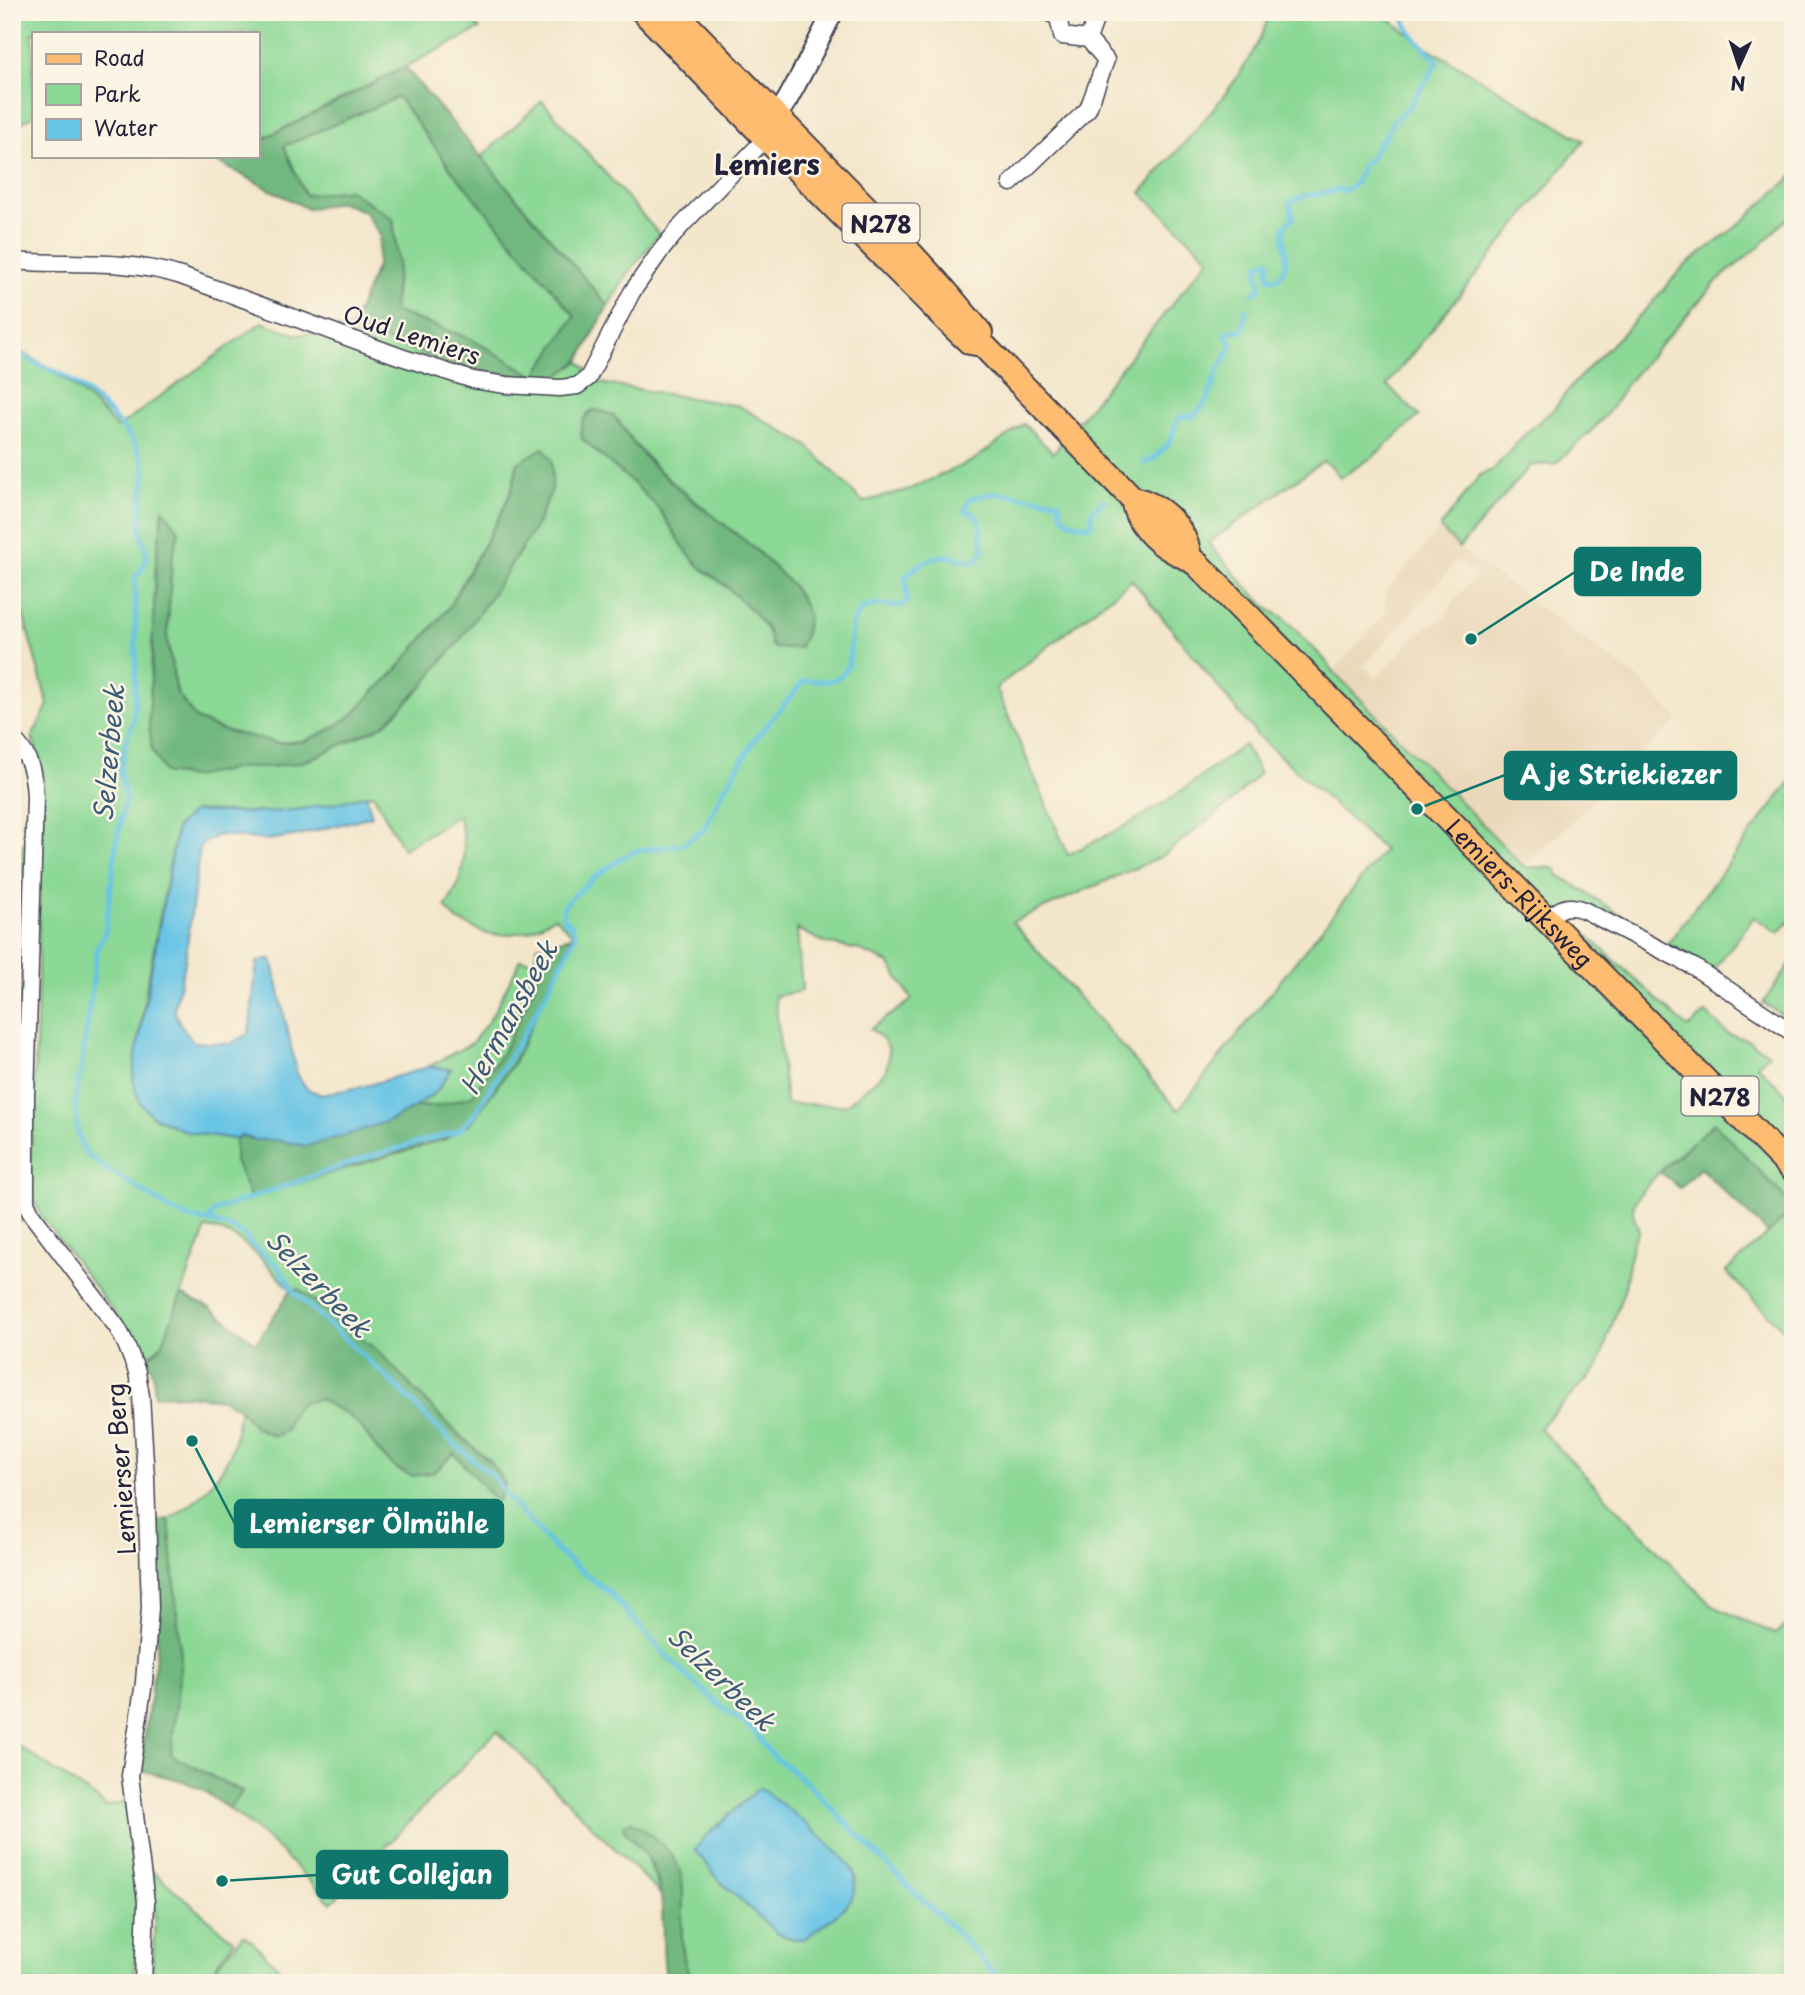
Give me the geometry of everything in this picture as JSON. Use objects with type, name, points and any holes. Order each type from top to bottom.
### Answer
[{"type":"main road","name":"Lemiers-Rijksweg","points":[[644,12],[771,127]]},
{"type":"main road","name":"Lemiers-Rijksweg","points":[[674,12],[771,127],[962,335],[970,342],[982,344],[1133,499],[1145,502],[1168,517],[1188,546],[1189,557],[1793,1170]]},
{"type":"street","points":[[771,127],[833,12]]},
{"type":"street","points":[[1011,183],[1088,108],[1106,60],[1088,39],[1062,36],[1058,16],[1047,12]]},
{"type":"street","points":[[1088,39],[1098,12]]},
{"type":"street","name":"Oud Lemiers","points":[[12,261],[127,264],[157,269],[443,372],[498,384],[577,386],[588,378],[632,292],[665,245],[771,127]]},
{"type":"street","name":"Lemierser Berg","points":[[12,738],[21,746],[30,763],[36,797],[26,1097],[26,1202],[32,1215],[127,1344],[141,1396],[150,1608],[145,1682],[130,1776],[146,1902],[143,1983]]},
{"type":"street","points":[[1547,920],[1558,909],[1567,906],[1586,911],[1694,967],[1793,1033]]},
{"type":"shaded area","points":[[1440,528],[1459,548],[1637,678],[1678,719],[1524,867],[1334,672],[1386,611],[1385,595]],"holes":[[[1458,560],[1475,575],[1443,620],[1430,625],[1414,638],[1376,679],[1363,666]]]},
{"type":"green space","points":[[12,12],[464,12],[480,29],[259,141],[259,32],[32,32],[32,117],[12,128]]},
{"type":"green space","points":[[1270,12],[1380,12],[1425,46],[1584,141],[1387,385],[1419,416],[1374,456],[1340,478],[1333,468],[1323,461],[1208,543],[1253,594],[1284,618],[1524,867],[1555,868],[1559,875],[1639,927],[1612,918],[1568,913],[1574,923],[1688,1028],[1706,1013],[1728,1034],[1747,1040],[1769,1054],[1757,1065],[1793,1101],[1793,1206],[1713,1124],[1654,1177],[1636,1200],[1633,1211],[1639,1231],[1632,1243],[1625,1287],[1597,1369],[1539,1428],[1711,1605],[1775,1634],[1793,1619],[1793,1983],[693,1983],[684,1962],[682,1912],[673,1856],[631,1822],[651,1866],[660,1894],[497,1731],[331,1903],[270,1842],[229,1809],[241,1791],[170,1755],[181,1659],[169,1519],[197,1499],[220,1472],[233,1447],[240,1409],[256,1428],[286,1431],[289,1418],[301,1402],[319,1399],[347,1414],[362,1428],[379,1452],[397,1469],[412,1476],[454,1453],[497,1502],[505,1484],[491,1463],[299,1289],[291,1290],[253,1251],[219,1230],[206,1228],[162,1345],[148,1357],[42,1217],[33,1199],[29,1187],[44,790],[39,757],[32,737],[48,705],[21,607],[12,604],[12,348],[69,382],[117,428],[262,322],[298,335],[351,328],[428,356],[551,381],[579,361],[600,383],[739,406],[808,446],[863,502],[910,489],[972,461],[1024,424],[1053,453],[1209,258],[1141,193],[1232,84],[1261,37]],"holes":[[[618,420],[650,461],[769,564],[794,590],[806,609],[770,637],[763,624],[743,602],[692,559],[661,512],[646,495],[593,449]],[[518,463],[523,547],[458,643],[425,684],[384,725],[297,763],[165,773],[152,750],[149,724],[156,562],[163,510],[179,531],[172,558],[167,640],[177,693],[196,719],[222,730],[278,743],[305,741],[331,729],[355,713],[391,676],[448,609],[512,489]],[[1132,580],[1257,735],[1384,850],[1178,1110],[1012,922],[1161,857],[1230,803],[1260,773],[1244,745],[1169,800],[1068,855],[996,688]],[[373,794],[403,849],[458,816],[463,840],[463,863],[457,886],[445,907],[457,920],[487,934],[504,935],[529,931],[555,917],[573,935],[513,1064],[445,1139],[251,1198],[235,1161],[235,1139],[187,1132],[152,1116],[133,1080],[147,985],[177,827],[194,811],[280,813],[331,806]],[[797,929],[826,943],[859,950],[889,963],[912,1000],[870,1029],[888,1047],[889,1058],[885,1072],[846,1105],[786,1104],[775,996],[802,991]],[[774,1798],[845,1861],[847,1906],[804,1939],[777,1933],[720,1881]]]},
{"type":"green space","points":[[405,67],[608,306],[579,361],[551,381],[484,372],[457,365],[351,328],[377,266],[380,235],[364,211],[340,202],[308,209],[217,162],[226,158],[259,158],[259,141]],"holes":[[[398,97],[453,172],[575,316],[535,376],[469,338],[393,311],[398,264],[393,219],[350,190],[305,195],[284,146]]]},
{"type":"green space","points":[[398,97],[453,172],[575,316],[535,376],[469,338],[393,311],[398,264],[393,219],[350,190],[305,195],[283,146]]},
{"type":"green space","points":[[542,101],[659,234],[630,271],[608,306],[481,157]]},
{"type":"green space","points":[[1793,176],[1793,212],[1761,245],[1717,281],[1626,384],[1611,409],[1593,429],[1555,464],[1531,465],[1459,548],[1440,528],[1480,475],[1493,470],[1527,432],[1553,410],[1574,383],[1683,267],[1736,227]]},
{"type":"green space","points":[[594,410],[613,415],[651,464],[688,497],[752,546],[792,585],[808,615],[805,636],[799,648],[775,648],[771,645],[768,631],[753,612],[725,585],[699,566],[659,509],[582,439],[583,422]]},
{"type":"green space","points":[[543,448],[552,461],[552,489],[537,524],[458,643],[425,684],[384,725],[297,763],[245,767],[192,777],[165,773],[152,750],[149,724],[156,562],[163,509],[179,531],[172,558],[167,640],[177,693],[196,719],[222,730],[278,743],[305,741],[331,729],[355,713],[391,676],[448,609],[501,514],[512,489],[518,463]]},
{"type":"green space","points":[[1793,778],[1793,917],[1779,933],[1754,917],[1713,971],[1668,943]]},
{"type":"green space","points":[[23,843],[29,845],[25,946],[19,955],[19,981],[23,988],[16,1196],[25,1218],[12,1228],[12,1002]]},
{"type":"green space","points":[[573,936],[513,1064],[470,1124],[445,1139],[251,1198],[235,1161],[235,1139],[242,1136],[306,1146],[391,1120],[415,1107],[438,1106],[472,1096],[504,1050],[535,984],[546,944]]},
{"type":"green space","points":[[546,944],[535,984],[504,1050],[472,1097],[438,1106],[415,1107],[437,1091],[450,1069],[428,1067],[472,1043],[492,1016],[521,959],[534,962],[537,946]]},
{"type":"green space","points":[[1793,960],[1793,1022],[1763,1003]]},
{"type":"green space","points":[[1714,1123],[1793,1206],[1793,1210],[1768,1233],[1700,1168],[1680,1188],[1660,1172]]},
{"type":"green space","points":[[1793,1210],[1793,1339],[1726,1272]]},
{"type":"green space","points":[[299,1289],[380,1353],[449,1426],[491,1463],[505,1484],[497,1502],[454,1453],[435,1472],[412,1476],[397,1469],[347,1414],[319,1399],[301,1403],[289,1418],[286,1431],[274,1436],[256,1428],[240,1409],[223,1399],[184,1395],[155,1396],[148,1357],[162,1345],[181,1294],[209,1307],[256,1343],[291,1290]]},
{"type":"green space","points":[[169,1519],[181,1659],[171,1755],[242,1792],[229,1809],[201,1789],[183,1781],[140,1770],[157,1649],[157,1521]]},
{"type":"green space","points":[[12,1742],[106,1807],[125,1801],[138,1912],[134,1983],[12,1983]]},
{"type":"green space","points":[[631,1822],[653,1837],[677,1863],[683,1888],[683,1952],[693,1983],[667,1983],[662,1907],[657,1877],[645,1854],[623,1829],[625,1824]]},
{"type":"green space","points":[[150,1869],[234,1941],[215,1966],[230,1983],[152,1983],[155,1913]]},
{"type":"green space","points":[[244,1935],[292,1982],[233,1983],[217,1965]]},
{"type":"water","points":[[366,795],[372,816],[300,835],[267,840],[218,835],[200,845],[185,961],[174,1010],[178,1020],[195,1042],[230,1044],[249,1033],[257,962],[272,959],[297,1074],[307,1089],[322,1095],[369,1085],[428,1067],[451,1069],[437,1091],[391,1120],[306,1146],[242,1136],[235,1139],[187,1132],[152,1116],[139,1102],[133,1080],[177,827],[194,811],[281,811],[323,806]]},
{"type":"water","points":[[759,1788],[827,1842],[855,1875],[851,1899],[833,1918],[804,1939],[777,1933],[720,1881],[695,1850],[704,1838]]},
{"type":"waterway","name":"Hermansbeek","points":[[1253,294],[1261,287],[1257,273],[1259,265],[1268,260],[1269,279],[1278,278],[1285,266],[1284,227],[1293,218],[1290,203],[1301,197],[1337,189],[1344,191],[1356,183],[1363,165],[1371,158],[1392,122],[1410,106],[1438,61],[1411,33],[1404,12]]},
{"type":"waterway","name":"Hermansbeek","points":[[1144,463],[1167,445],[1178,419],[1192,417],[1204,405],[1232,344],[1226,333],[1243,330],[1246,309]]},
{"type":"waterway","name":"Selzerbeek","points":[[12,347],[28,359],[64,376],[113,416],[134,443],[144,469],[140,523],[146,556],[142,569],[135,578],[134,719],[125,744],[120,773],[125,802],[117,839],[105,933],[97,949],[78,1081],[77,1128],[84,1149],[89,1157],[176,1213],[235,1229],[277,1265],[295,1293],[390,1380],[454,1444],[492,1475],[508,1498],[560,1554],[610,1593],[687,1676],[754,1731],[774,1757],[802,1778],[952,1927],[1003,1983]]},
{"type":"waterway","name":"Hermansbeek","points":[[209,1221],[212,1214],[219,1209],[368,1157],[459,1131],[476,1112],[520,1040],[576,935],[570,923],[565,921],[564,906],[596,876],[622,858],[635,851],[683,844],[704,830],[722,793],[755,739],[804,681],[829,681],[842,675],[850,657],[853,625],[864,608],[874,605],[896,606],[907,602],[906,576],[930,560],[941,556],[978,560],[983,550],[979,520],[965,510],[970,499],[995,493],[1051,500],[1059,502],[1062,514],[1068,521],[1090,526],[1092,512],[1104,500]]},
{"type":"place","name":"De Inde","points":[[1471,639]]},
{"type":"place","name":"A je Striekiezer","points":[[1417,809]]},
{"type":"place","name":"Lemierser Ölmühle","points":[[192,1441]]},
{"type":"place","name":"Gut Collejan","points":[[222,1881]]},
{"type":"district","name":"Lemiers","points":[[767,163]]}]
